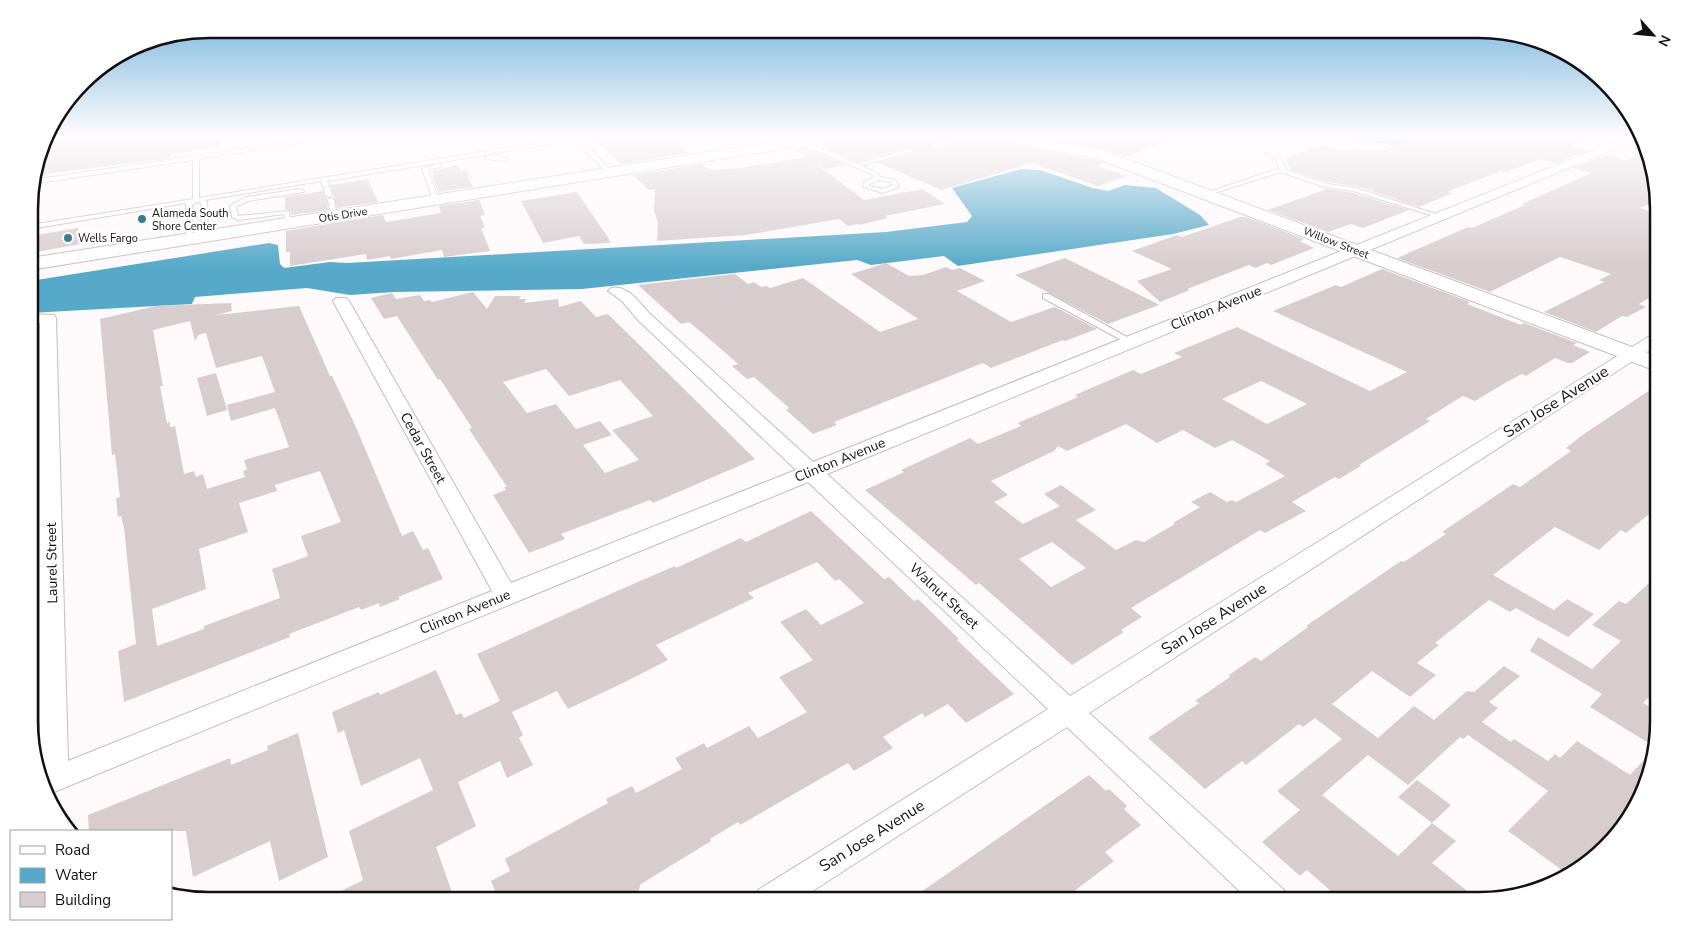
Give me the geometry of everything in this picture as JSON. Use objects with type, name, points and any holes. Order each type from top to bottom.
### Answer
[{"type":"main road","name":"Otis Drive","points":[[38,263],[288,224],[331,204],[436,200],[562,180]]},
{"type":"main road","name":"Willow Street","points":[[1170,180],[1650,361]]},
{"type":"street","name":"Clinton Avenue","points":[[49,781],[1528,180]]},
{"type":"street","name":"Walnut Street","points":[[616,291],[627,298],[640,314],[1263,892]]},
{"type":"street","name":"Cedar Street","points":[[341,301],[506,595]]},
{"type":"street","name":"Laurel Street","points":[[39,318],[54,666],[49,781]]},
{"type":"street","name":"San Jose Avenue","points":[[783,892],[1650,343]]},
{"type":"lane","points":[[196,180],[196,200]]},
{"type":"lane","points":[[38,226],[196,200],[244,196],[318,180]]},
{"type":"lane","points":[[323,180],[331,204]]},
{"type":"lane","points":[[429,180],[436,200]]},
{"type":"lane","points":[[1206,194],[1247,180]]},
{"type":"lane","points":[[1311,180],[1327,186],[1354,189],[1439,216]]},
{"type":"lane","points":[[284,189],[301,191]]},
{"type":"lane","points":[[244,196],[233,206],[235,217],[287,212],[288,224]]},
{"type":"lane","points":[[196,200],[204,202],[197,238],[189,204],[196,200]]},
{"type":"lane","points":[[1046,296],[1132,342]]},
{"type":"water","points":[[980,180],[1071,180],[1108,191],[1125,185],[1156,188],[1200,215],[1209,225],[1173,234],[958,266],[944,256],[871,265],[857,260],[582,289],[394,292],[350,295],[307,288],[195,297],[192,304],[38,313],[38,280],[269,243],[278,245],[280,264],[284,268],[330,262],[347,263],[886,232],[967,222],[972,216],[952,188]]},
{"type":"building","points":[[369,180],[378,202],[337,208],[330,185]]},
{"type":"building","points":[[434,180],[470,180],[473,187],[438,192]]},
{"type":"building","points":[[639,180],[838,180],[864,200],[923,189],[945,204],[885,216],[888,218],[859,225],[848,226],[839,219],[746,235],[657,241],[658,223],[654,210],[655,189],[649,190]]},
{"type":"building","points":[[919,180],[974,180],[942,190]]},
{"type":"building","points":[[1082,180],[1114,180],[1098,186]]},
{"type":"building","points":[[1323,180],[1477,180],[1447,192],[1453,193],[1419,207],[1357,186]]},
{"type":"building","points":[[1575,180],[1648,180],[1650,204],[1640,208],[1650,211],[1650,297],[1639,304],[1646,307],[1627,317],[1622,316],[1596,332],[1544,312],[1604,282],[1599,280],[1611,274],[1560,257],[1490,292],[1397,258],[1525,205],[1522,204]]},
{"type":"building","points":[[1327,189],[1353,193],[1409,210],[1363,228],[1351,224],[1328,232],[1268,210]]},
{"type":"building","points":[[323,191],[327,198],[328,210],[291,215],[290,210],[285,209],[285,197]]},
{"type":"building","points":[[577,192],[610,243],[584,244],[579,236],[543,243],[521,201]]},
{"type":"building","points":[[479,200],[485,215],[480,216],[485,228],[481,228],[490,251],[444,257],[442,250],[391,259],[390,256],[367,260],[366,254],[290,266],[290,252],[286,252],[286,231],[383,215],[386,222],[441,213],[439,206]]},
{"type":"building","points":[[1240,217],[1246,217],[1304,239],[1300,241],[1314,248],[1271,265],[1267,263],[1255,268],[1249,265],[1187,289],[1190,290],[1160,302],[1137,281],[1172,269],[1132,251],[1177,235],[1182,237]]},
{"type":"building","points":[[78,228],[81,244],[38,252],[38,235]]},
{"type":"building","points":[[1065,258],[1159,305],[1108,324],[1015,275]]},
{"type":"building","points":[[886,263],[909,276],[923,275],[946,267],[952,270],[960,268],[985,281],[957,291],[1011,322],[1055,307],[1097,329],[991,368],[983,363],[834,422],[837,425],[813,434],[786,410],[789,408],[754,377],[747,379],[732,366],[738,364],[713,342],[689,322],[681,324],[638,285],[735,274],[748,284],[754,282],[761,287],[766,286],[770,288],[803,278],[880,332],[918,319],[851,274]]},
{"type":"building","points":[[1382,269],[1470,302],[1467,304],[1521,325],[1524,323],[1577,343],[1573,345],[1590,352],[1572,363],[1555,358],[1526,376],[1522,374],[1475,401],[1463,396],[1453,402],[1426,419],[1430,421],[1359,465],[1361,466],[1339,479],[1335,477],[1292,502],[1306,511],[1265,533],[1260,530],[1131,608],[1142,617],[1121,630],[1124,632],[1072,665],[979,583],[976,585],[865,490],[904,472],[901,470],[970,438],[978,444],[1021,426],[1018,423],[1078,397],[1075,395],[1133,370],[1141,374],[1182,357],[1174,353],[1237,327],[1370,391],[1407,372],[1273,311],[1336,285],[1341,287]],"holes":[[[1261,381],[1307,404],[1267,424],[1222,399]],[[1126,424],[1157,443],[1183,430],[1215,448],[1232,440],[1270,461],[1265,464],[1285,476],[1236,502],[1232,500],[1227,502],[1210,492],[1191,502],[1200,507],[1173,523],[1175,524],[1144,542],[1136,540],[1116,550],[1076,520],[1096,510],[1061,485],[1044,494],[1060,506],[1023,524],[994,502],[1008,495],[991,481],[1054,451],[1058,446],[1067,451]],[[1052,542],[1086,568],[1051,587],[1019,559]]]},
{"type":"building","points":[[473,292],[487,309],[495,296],[521,296],[519,299],[526,299],[524,303],[558,299],[559,307],[581,301],[596,317],[608,314],[755,459],[653,503],[650,500],[561,534],[565,539],[529,553],[493,495],[506,490],[504,487],[507,487],[469,429],[472,428],[440,379],[438,380],[397,316],[384,319],[371,298],[392,293],[396,299],[420,295],[424,301],[430,300],[432,302]],"holes":[[[546,369],[569,396],[620,380],[653,416],[612,430],[639,460],[605,473],[583,445],[612,435],[600,421],[576,429],[556,404],[527,413],[503,382]]]},
{"type":"building","points":[[231,303],[232,311],[216,315],[299,306],[330,376],[332,376],[355,425],[402,536],[413,531],[423,550],[428,548],[443,579],[398,597],[400,599],[380,607],[379,603],[361,610],[359,607],[289,634],[290,637],[124,702],[118,651],[136,644],[124,528],[121,516],[118,517],[116,498],[120,497],[115,454],[112,455],[100,319],[156,306]],"holes":[[[190,321],[195,341],[198,335],[206,333],[216,368],[262,356],[275,392],[227,405],[231,421],[275,408],[289,447],[244,460],[247,470],[243,471],[245,477],[207,489],[203,474],[196,477],[194,471],[184,474],[175,426],[170,427],[170,422],[167,423],[160,386],[163,386],[153,330]],[[320,471],[341,522],[301,536],[308,556],[272,569],[280,598],[204,626],[204,629],[157,646],[152,609],[206,589],[199,549],[248,532],[239,503],[277,491],[275,485]]]},
{"type":"building","points":[[216,373],[227,410],[207,416],[197,378]]},
{"type":"building","points":[[1650,390],[1650,513],[1626,533],[1621,530],[1599,550],[1555,527],[1493,575],[1554,610],[1567,599],[1594,614],[1568,637],[1516,608],[1510,612],[1489,600],[1435,643],[1439,645],[1417,663],[1436,675],[1410,697],[1372,671],[1332,704],[1378,738],[1414,706],[1434,720],[1467,691],[1474,692],[1504,666],[1520,676],[1489,702],[1498,708],[1482,722],[1511,742],[1514,739],[1548,761],[1555,754],[1560,758],[1577,741],[1630,775],[1646,757],[1637,787],[1628,807],[1615,826],[1584,857],[1563,871],[1508,831],[1548,791],[1468,735],[1463,739],[1460,737],[1408,785],[1368,755],[1322,795],[1398,856],[1432,823],[1456,841],[1432,863],[1469,892],[1332,892],[1307,870],[1300,876],[1262,842],[1300,810],[1277,791],[1342,739],[1315,718],[1303,727],[1299,724],[1246,765],[1242,761],[1205,789],[1148,738],[1199,703],[1195,701],[1255,657],[1261,661],[1308,627],[1306,626],[1401,561],[1404,562],[1446,534],[1442,532],[1513,484],[1520,487],[1571,451],[1566,448]]},
{"type":"building","points":[[811,511],[884,579],[889,577],[914,601],[918,599],[959,639],[957,640],[1014,694],[966,723],[948,704],[925,717],[922,713],[883,737],[893,748],[854,771],[848,763],[740,825],[738,822],[641,884],[638,892],[495,892],[491,881],[510,871],[505,859],[608,803],[606,799],[632,786],[636,793],[682,769],[675,758],[704,743],[707,748],[749,726],[758,738],[807,712],[779,677],[813,660],[780,622],[806,609],[821,625],[864,603],[839,579],[835,581],[817,562],[748,593],[754,598],[656,645],[668,660],[627,681],[568,709],[557,691],[512,712],[523,735],[519,738],[533,765],[507,778],[500,761],[458,782],[476,826],[436,847],[452,892],[339,892],[363,880],[349,831],[433,790],[420,758],[361,786],[344,730],[338,733],[332,712],[379,692],[380,695],[436,670],[456,715],[461,713],[464,718],[500,701],[477,654],[741,538],[746,542]]},
{"type":"building","points":[[1650,584],[1650,696],[1643,703],[1650,707],[1649,743],[1590,707],[1602,694],[1530,651],[1538,637],[1592,669],[1621,641],[1592,625],[1619,601],[1626,604]]},
{"type":"building","points":[[298,733],[328,857],[279,881],[270,841],[193,877],[186,831],[89,830],[88,815],[230,758],[231,765],[268,750],[267,746]]},
{"type":"building","points":[[1089,775],[1106,791],[1109,789],[1127,806],[1124,809],[1141,825],[1105,852],[1114,861],[1073,892],[921,892]]},
{"type":"building","points":[[1417,780],[1451,805],[1432,823],[1398,797]]},
{"type":"place","name":"Alameda South Shore Center","points":[[142,219]]},
{"type":"place","name":"Wells Fargo","points":[[68,238]]}]
